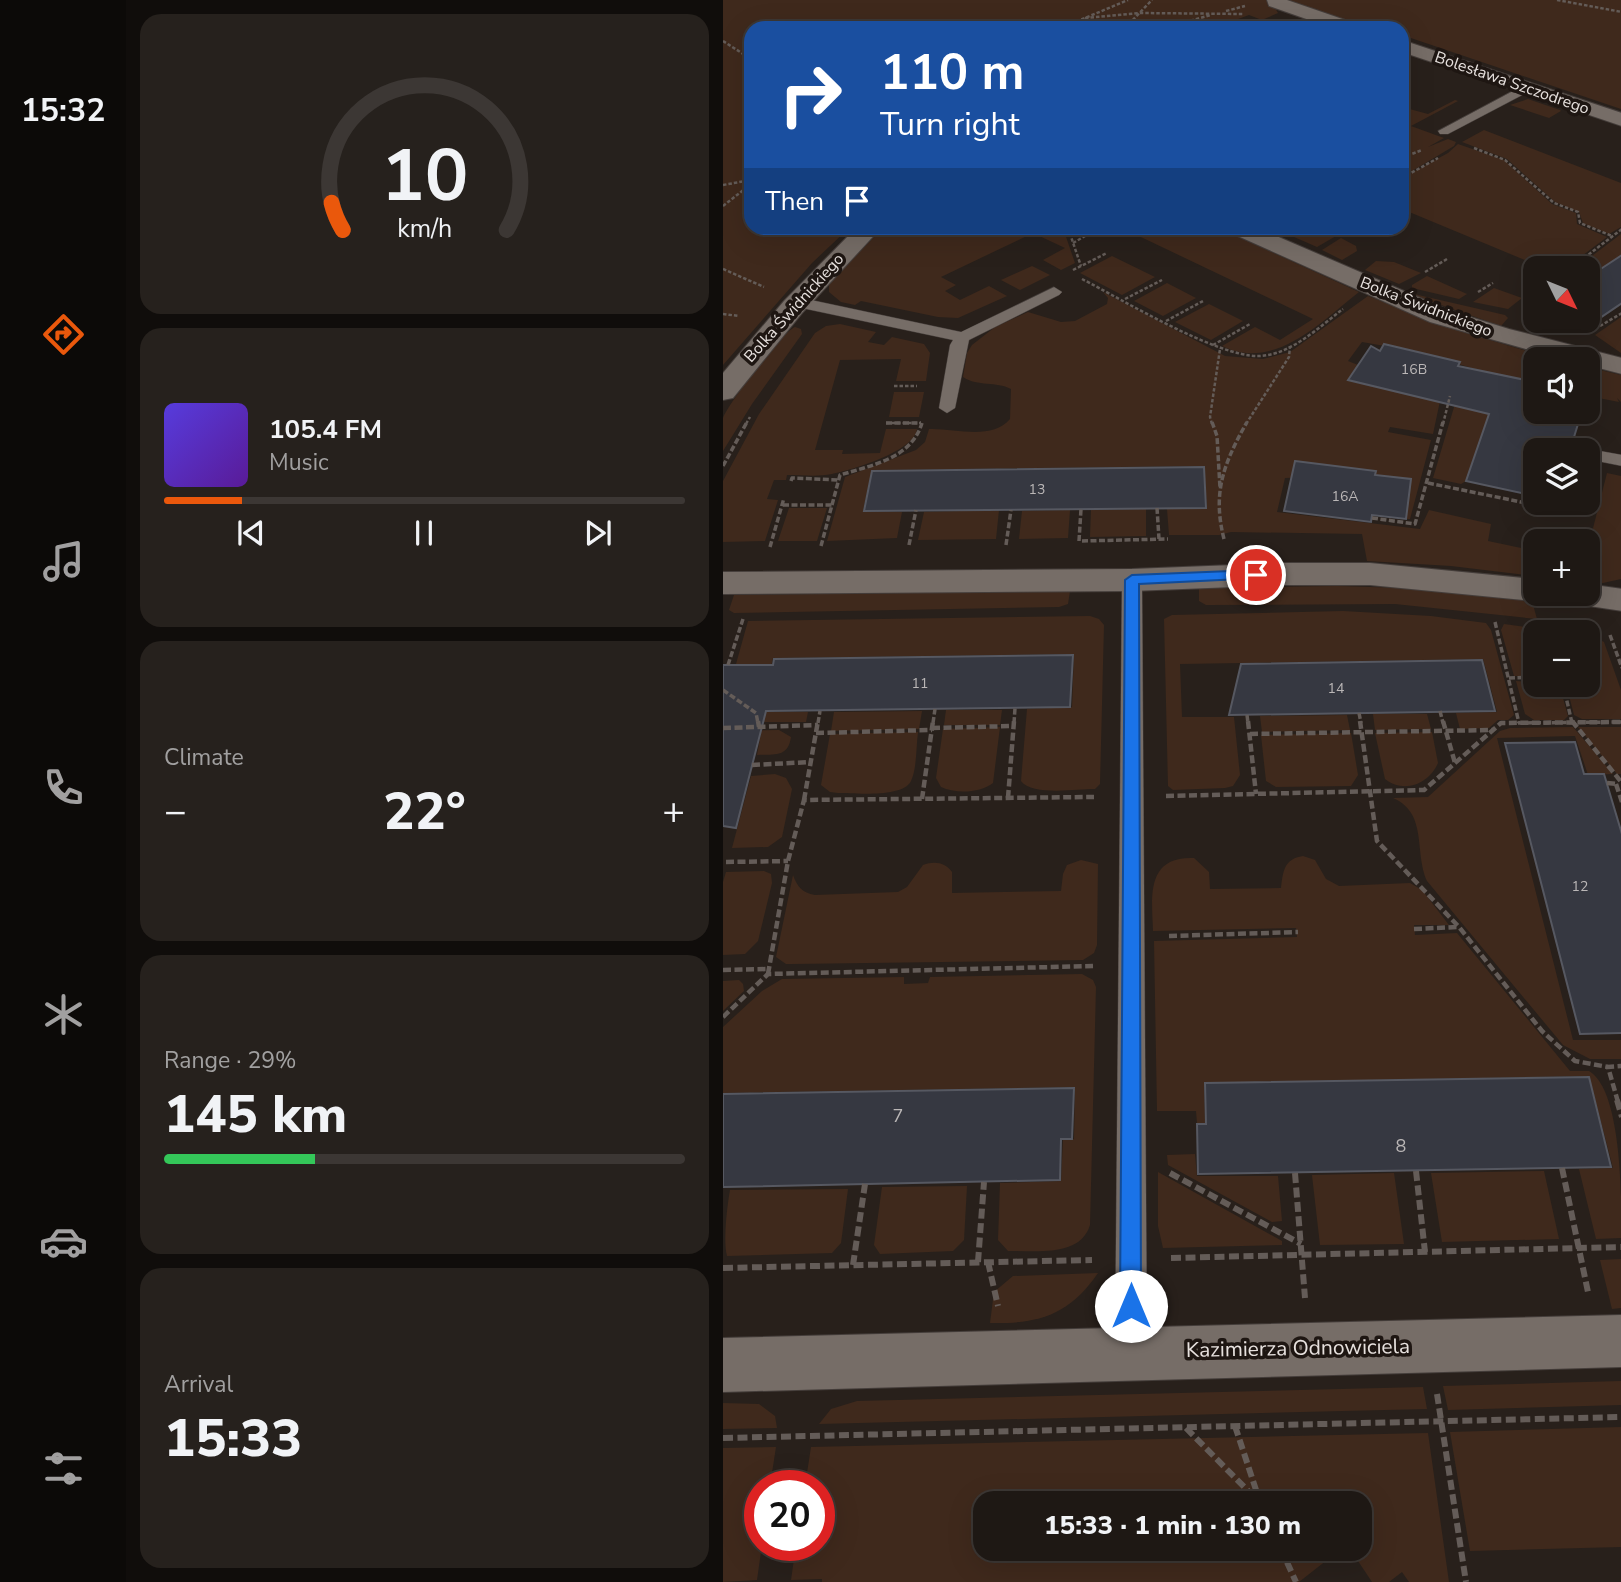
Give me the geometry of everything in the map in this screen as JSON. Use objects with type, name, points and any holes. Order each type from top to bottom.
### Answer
[{"type":"street","points":[[1275,2],[1331,21]]},
{"type":"street","name":"Bolesława Szczodrego","points":[[1409,48],[1621,120]]},
{"type":"street","name":"Bolka Świdnickiego","points":[[723,392],[826,268],[861,235]]},
{"type":"street","name":"Bolka Świdnickiego","points":[[1260,235],[1372,288],[1456,322],[1621,366]]},
{"type":"street","points":[[723,583],[1132,580],[1282,574],[1370,574],[1523,589]]},
{"type":"street","points":[[1600,597],[1621,600]]},
{"type":"street","name":"Kazimierza Odnowiciela","points":[[723,1365],[1609,1341]]},
{"type":"lane","points":[[1444,131],[1526,88]]},
{"type":"lane","points":[[947,408],[958,345],[963,337],[1054,292]]},
{"type":"lane","points":[[797,302],[963,337]]},
{"type":"lane","points":[[1600,456],[1621,461]]},
{"type":"lane","points":[[1131,1352],[1132,580]]},
{"type":"path","points":[[1078,21],[1128,0]]},
{"type":"path","points":[[1132,21],[1152,0]]},
{"type":"path","points":[[1557,0],[1621,12]]},
{"type":"path","points":[[1191,21],[1250,4]]},
{"type":"path","points":[[1085,18],[1140,13],[1221,13]]},
{"type":"path","points":[[723,41],[744,54]]},
{"type":"path","points":[[1473,147],[1505,160],[1554,203],[1578,212],[1580,223],[1612,236]]},
{"type":"path","points":[[1409,174],[1443,155]]},
{"type":"path","points":[[723,186],[744,183]]},
{"type":"path","points":[[723,206],[744,188]]},
{"type":"path","points":[[1586,256],[1621,229]]},
{"type":"path","points":[[1070,235],[1081,266]]},
{"type":"path","points":[[1073,243],[1087,235]]},
{"type":"path","points":[[1107,253],[1069,272],[1212,346],[1260,356],[1290,346],[1372,288]]},
{"type":"path","points":[[1124,300],[1162,280]]},
{"type":"path","points":[[1166,321],[1203,301]]},
{"type":"path","points":[[1600,327],[1621,313]]},
{"type":"path","points":[[1212,346],[1250,324]]},
{"type":"path","points":[[1220,492],[1233,447],[1247,418],[1289,357],[1290,346]]},
{"type":"path","points":[[1220,349],[1210,417],[1217,436],[1221,531],[1224,539]]},
{"type":"path","points":[[894,386],[929,386]]},
{"type":"path","points":[[1372,517],[1415,524],[1450,396]]},
{"type":"path","points":[[723,466],[754,411]]},
{"type":"path","points":[[821,546],[840,475],[900,453],[916,443],[924,411]]},
{"type":"path","points":[[886,424],[922,423]]},
{"type":"path","points":[[791,481],[792,478],[839,480]]},
{"type":"path","points":[[1428,483],[1523,502]]},
{"type":"path","points":[[770,548],[784,498]]},
{"type":"path","points":[[783,505],[832,505]]},
{"type":"path","points":[[1157,508],[1159,539]]},
{"type":"path","points":[[1079,541],[1081,509]]},
{"type":"path","points":[[909,545],[916,510]]},
{"type":"path","points":[[728,665],[743,618]]},
{"type":"path","points":[[1494,618],[1519,723]]},
{"type":"path","points":[[1509,678],[1523,677]]},
{"type":"path","points":[[723,689],[756,713],[759,727]]},
{"type":"path","points":[[1566,697],[1572,723],[1619,783],[1621,802]]},
{"type":"path","points":[[1008,798],[1015,708]]},
{"type":"path","points":[[922,799],[935,709]]},
{"type":"path","points":[[723,1017],[768,971],[820,710]]},
{"type":"path","points":[[1440,712],[1455,763]]},
{"type":"path","points":[[1359,713],[1377,841],[1417,879],[1459,927],[1542,1031],[1575,1061],[1608,1067],[1621,1066]]},
{"type":"path","points":[[1247,715],[1256,794]]},
{"type":"path","points":[[804,800],[1424,790],[1501,723],[1621,722]]},
{"type":"path","points":[[723,728],[818,725]]},
{"type":"path","points":[[816,733],[1014,726]]},
{"type":"path","points":[[1250,734],[1493,730]]},
{"type":"path","points":[[752,765],[811,762]]},
{"type":"path","points":[[1607,783],[1619,783]]},
{"type":"path","points":[[727,862],[788,861]]},
{"type":"path","points":[[1414,929],[1459,927]]},
{"type":"path","points":[[1131,938],[1298,932]]},
{"type":"path","points":[[723,970],[1103,966]]},
{"type":"path","points":[[1608,1067],[1621,1117]]},
{"type":"path","points":[[1130,1151],[1301,1244]]},
{"type":"path","points":[[1562,1168],[1609,1341]]},
{"type":"path","points":[[1416,1171],[1425,1252]]},
{"type":"path","points":[[1295,1173],[1309,1348]]},
{"type":"path","points":[[978,1262],[984,1182]]},
{"type":"path","points":[[853,1265],[865,1184]]},
{"type":"path","points":[[1429,1345],[1466,1582]]},
{"type":"path","points":[[723,1438],[1621,1417]]},
{"type":"path","points":[[1235,1426],[1256,1491]]},
{"type":"path","points":[[1186,1428],[1248,1491]]},
{"type":"path","points":[[1286,1561],[1296,1582]]},
{"type":"shaded area","points":[[723,0],[1281,0],[1267,5],[1275,8],[1278,13],[1262,20],[1249,15],[1233,21],[744,21],[744,235],[842,235],[812,263],[723,365]]},
{"type":"shaded area","points":[[1285,0],[1621,0],[1621,109],[1409,37],[1409,21],[1350,21]]},
{"type":"shaded area","points":[[1528,99],[1561,111],[1549,118],[1510,105]]},
{"type":"shaded area","points":[[1455,100],[1458,101],[1411,126],[1444,138],[1428,147],[1448,139],[1456,142],[1454,146],[1409,173],[1409,109],[1428,114]]},
{"type":"shaded area","points":[[1484,130],[1621,183],[1621,227],[1609,234],[1583,223],[1579,212],[1555,202],[1507,159],[1462,142]]},
{"type":"shaded area","points":[[1458,144],[1504,160],[1552,204],[1576,213],[1577,224],[1607,237],[1582,256],[1523,256],[1523,259],[1409,212],[1409,174],[1448,153]]},
{"type":"shaded area","points":[[1621,234],[1621,266],[1600,269],[1600,256],[1592,256]]},
{"type":"shaded area","points":[[876,235],[1029,235],[941,277],[956,285],[945,291],[960,300],[989,286],[1007,296],[958,318],[938,317],[861,301],[855,305],[841,302],[829,292],[829,283]]},
{"type":"shaded area","points":[[1037,235],[1065,235],[1075,263],[1061,270],[1043,260],[1065,248]]},
{"type":"shaded area","points":[[1137,235],[1234,235],[1359,292],[1313,329],[1278,348],[1260,353],[1241,352],[1222,346],[1255,327],[1280,340],[1313,319]]},
{"type":"shaded area","points":[[1289,235],[1336,236],[1317,247]]},
{"type":"shaded area","points":[[1341,238],[1356,246],[1357,251],[1342,260],[1322,250]]},
{"type":"shaded area","points":[[1112,256],[1155,277],[1122,295],[1080,273]]},
{"type":"shaded area","points":[[1376,261],[1394,262],[1421,273],[1399,284],[1365,270]]},
{"type":"shaded area","points":[[1032,266],[1050,275],[1020,290],[1001,280]]},
{"type":"shaded area","points":[[1427,276],[1467,294],[1459,299],[1412,288],[1412,285]]},
{"type":"shaded area","points":[[1167,283],[1196,298],[1163,316],[1134,301]]},
{"type":"shaded area","points":[[1494,288],[1522,298],[1508,309],[1473,302]]},
{"type":"shaded area","points":[[1401,291],[1505,315],[1508,318],[1501,326]]},
{"type":"shaded area","points":[[1103,292],[1225,356],[1263,359],[1290,352],[1368,296],[1456,330],[1523,350],[1523,382],[1494,399],[1466,481],[1461,484],[1433,478],[1457,397],[1488,373],[1419,352],[1362,342],[1348,361],[1358,365],[1349,381],[1440,401],[1433,434],[1390,427],[1388,432],[1431,440],[1410,519],[1406,519],[1411,479],[1375,475],[1285,478],[1277,512],[1420,529],[1429,510],[1491,524],[1488,541],[1523,548],[1523,575],[1451,566],[1367,561],[1362,534],[1231,532],[1219,535],[1169,535],[1167,509],[1207,508],[1204,466],[872,470],[863,511],[902,512],[897,538],[827,541],[845,477],[916,450],[925,442],[929,429],[983,432],[1002,426],[1010,419],[1011,389],[963,377],[967,353],[972,345],[995,327],[1028,312],[1061,322],[1075,321],[1107,304],[1108,298]]},
{"type":"shaded area","points":[[1209,304],[1243,321],[1211,340],[1175,322]]},
{"type":"shaded area","points":[[1622,317],[1621,353],[1595,335]]},
{"type":"shaded area","points":[[840,324],[876,332],[868,342],[884,345],[892,337],[924,344],[930,353],[926,381],[896,381],[901,359],[840,360],[815,450],[843,450],[842,454],[880,453],[886,429],[917,429],[914,437],[894,452],[853,468],[827,475],[787,475],[786,480],[774,480],[767,499],[778,500],[765,541],[723,542],[723,481],[759,414],[815,333],[826,326]]},
{"type":"shaded area","points":[[795,327],[801,329],[802,334],[752,404],[723,451],[723,418],[727,410],[768,354]]},
{"type":"shaded area","points":[[1600,370],[1621,375],[1621,402],[1617,398],[1619,402],[1600,398]]},
{"type":"shaded area","points":[[894,392],[924,392],[919,417],[889,417]]},
{"type":"shaded area","points":[[1607,473],[1621,476],[1621,579],[1603,583],[1600,583],[1600,529],[1593,529],[1596,515],[1600,515],[1600,501]]},
{"type":"shaded area","points":[[789,508],[827,508],[817,541],[778,541]]},
{"type":"shaded area","points":[[1146,509],[1146,536],[1090,537],[1091,510]]},
{"type":"shaded area","points":[[999,510],[996,539],[918,540],[924,512]]},
{"type":"shaded area","points":[[1070,510],[1068,538],[1019,539],[1022,511]]},
{"type":"shaded area","points":[[1199,588],[1404,588],[1523,600],[1523,606],[1533,606],[1537,619],[1395,604],[1206,605],[1199,601]]},
{"type":"shaded area","points":[[1070,591],[1068,604],[1059,607],[734,613],[729,610],[734,595]]},
{"type":"shaded area","points":[[1343,611],[1431,616],[1486,623],[1491,630],[1514,715],[1508,720],[1498,720],[1489,728],[1460,729],[1456,713],[1497,712],[1483,659],[1180,664],[1182,717],[1234,717],[1240,775],[1233,786],[1225,788],[1173,790],[1168,786],[1164,619],[1172,615]]},
{"type":"shaded area","points":[[1090,616],[1099,619],[1104,625],[1100,784],[1095,789],[1044,790],[1027,786],[1021,781],[1027,709],[1072,707],[1074,654],[773,658],[760,712],[808,712],[806,722],[760,722],[755,665],[736,664],[748,621]]},
{"type":"shaded area","points":[[1504,624],[1523,627],[1523,676],[1514,676],[1501,630]]},
{"type":"shaded area","points":[[1600,640],[1604,642],[1621,690],[1621,719],[1582,719],[1574,715],[1569,697],[1600,697]]},
{"type":"shaded area","points":[[1516,681],[1523,681],[1523,697],[1563,697],[1568,716],[1564,720],[1534,720],[1525,714]]},
{"type":"shaded area","points":[[946,710],[1002,710],[1000,725],[944,725]]},
{"type":"shaded area","points":[[922,711],[919,729],[831,731],[834,712]]},
{"type":"shaded area","points":[[1373,714],[1427,714],[1431,729],[1375,730]]},
{"type":"shaded area","points":[[1347,715],[1350,730],[1262,732],[1260,716]]},
{"type":"shaded area","points":[[1000,727],[993,783],[968,791],[941,787],[936,778],[943,729]]},
{"type":"shaded area","points":[[1573,727],[1613,774],[1588,775],[1575,736],[1497,738],[1573,1040],[1621,1040],[1621,1059],[1590,1059],[1563,1045],[1427,881],[1416,823],[1404,805],[1393,798],[1428,797],[1500,731],[1510,728]]},
{"type":"shaded area","points":[[1578,727],[1621,727],[1621,774],[1617,774]]},
{"type":"shaded area","points":[[779,730],[791,737],[787,749],[779,754],[769,755],[757,755],[761,733],[723,733],[723,731]]},
{"type":"shaded area","points":[[918,732],[911,781],[899,790],[855,794],[830,792],[821,785],[830,734]]},
{"type":"shaded area","points":[[1432,732],[1438,763],[1429,776],[1408,786],[1400,786],[1385,779],[1375,733]]},
{"type":"shaded area","points":[[1351,733],[1358,775],[1351,786],[1276,787],[1266,781],[1261,735]]},
{"type":"shaded area","points":[[775,774],[786,778],[792,789],[782,837],[768,847],[732,848],[751,776]]},
{"type":"shaded area","points":[[1303,856],[1315,860],[1326,879],[1339,886],[1410,883],[1422,890],[1449,925],[1414,925],[1415,935],[1457,933],[1570,1071],[1589,1071],[1600,1082],[1608,1100],[1618,1147],[1621,1238],[1596,1239],[1579,1169],[1613,1168],[1589,1076],[1204,1083],[1205,1123],[1197,1123],[1196,1111],[1157,1111],[1154,941],[1297,937],[1296,928],[1153,931],[1153,893],[1159,872],[1178,859],[1194,858],[1209,872],[1210,889],[1281,888],[1288,863]]},
{"type":"shaded area","points":[[1081,860],[1098,864],[1097,945],[1094,953],[1083,960],[786,964],[776,957],[793,875],[801,888],[815,895],[898,892],[907,887],[923,865],[935,863],[943,864],[952,872],[952,893],[1061,891],[1067,865]]},
{"type":"shaded area","points":[[764,871],[771,874],[772,883],[758,941],[745,954],[723,955],[723,882],[726,872]]},
{"type":"shaded area","points":[[1082,974],[1093,980],[1096,987],[1090,1225],[1085,1236],[1067,1247],[1043,1251],[1008,1251],[998,1240],[1000,1183],[1061,1181],[1063,1140],[1074,1139],[1075,1087],[723,1093],[723,1027],[762,991],[782,979],[904,977],[904,984],[928,983],[930,977]]},
{"type":"shaded area","points":[[739,980],[744,991],[723,1011],[723,981]]},
{"type":"shaded area","points":[[1195,1154],[1197,1176],[1278,1176],[1282,1221],[1272,1222],[1168,1165],[1167,1155]]},
{"type":"shaded area","points":[[1544,1171],[1559,1239],[1442,1242],[1431,1173]]},
{"type":"shaded area","points":[[1158,1172],[1282,1241],[1282,1245],[1163,1248],[1158,1226]]},
{"type":"shaded area","points":[[1394,1173],[1404,1244],[1320,1245],[1312,1175]]},
{"type":"shaded area","points":[[967,1186],[964,1240],[953,1251],[880,1254],[874,1245],[882,1187]]},
{"type":"shaded area","points":[[848,1189],[841,1243],[832,1253],[727,1256],[725,1233],[730,1190]]},
{"type":"shaded area","points":[[1621,1259],[1621,1308],[1612,1309],[1600,1260]]},
{"type":"shaded area","points":[[1098,1273],[1076,1299],[1064,1308],[1038,1319],[990,1323],[994,1292],[1013,1276]]},
{"type":"shaded area","points":[[1621,1381],[1621,1405],[1448,1410],[1443,1386]]},
{"type":"shaded area","points":[[1423,1387],[1427,1409],[819,1424],[831,1409],[857,1401]]},
{"type":"shaded area","points":[[723,1403],[759,1404],[775,1416],[777,1428],[723,1429]]},
{"type":"shaded area","points":[[1621,1427],[1621,1547],[1470,1551],[1450,1432]]},
{"type":"shaded area","points":[[1428,1433],[1449,1582],[1409,1582],[1402,1572],[1389,1582],[1372,1582],[1358,1561],[1372,1561],[1372,1491],[973,1491],[973,1561],[1326,1561],[1299,1582],[791,1580],[794,1561],[835,1561],[835,1470],[807,1470],[811,1447]]},
{"type":"shaded area","points":[[776,1447],[772,1470],[744,1470],[744,1561],[760,1561],[757,1580],[723,1582],[723,1448]]},
{"type":"building","points":[[1622,255],[1622,303],[1600,318],[1600,269]]},
{"type":"building","points":[[1384,344],[1460,362],[1458,366],[1523,380],[1523,424],[1578,424],[1574,438],[1523,438],[1523,493],[1466,481],[1489,414],[1348,380],[1371,346],[1380,351]]},
{"type":"building","points":[[1295,461],[1376,471],[1375,475],[1411,479],[1406,519],[1372,515],[1371,522],[1284,511]]},
{"type":"building","points":[[1204,467],[1206,508],[864,511],[872,471]]},
{"type":"building","points":[[1073,655],[1070,707],[766,711],[736,828],[723,826],[723,665],[773,665],[774,659]]},
{"type":"building","points":[[1482,660],[1495,711],[1229,715],[1241,664]]},
{"type":"building","points":[[1575,742],[1584,774],[1604,774],[1622,834],[1622,1033],[1580,1034],[1505,743]]},
{"type":"building","points":[[1589,1077],[1611,1167],[1198,1174],[1197,1124],[1206,1124],[1205,1083]]},
{"type":"building","points":[[1074,1088],[1072,1139],[1061,1139],[1060,1180],[723,1187],[723,1094]]},
{"type":"route","points":[[1131,1306],[1132,580],[1256,575]]}]
